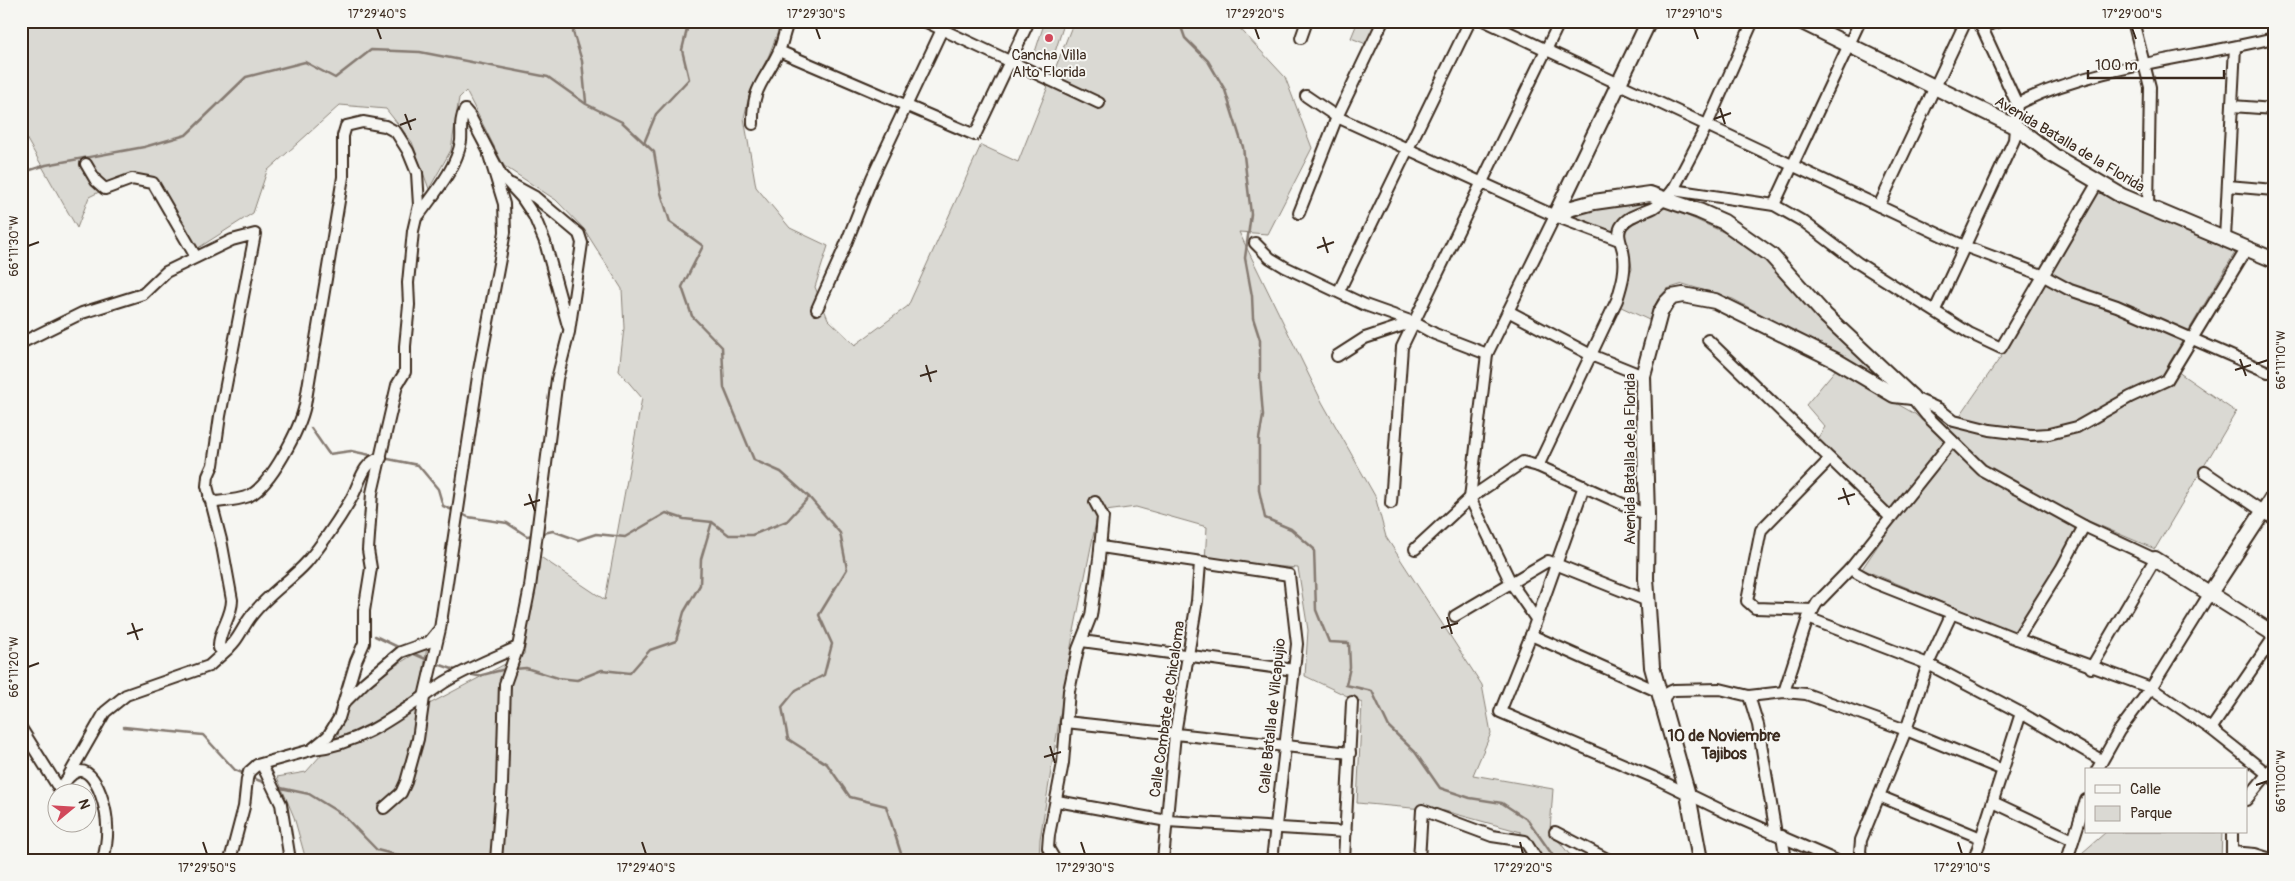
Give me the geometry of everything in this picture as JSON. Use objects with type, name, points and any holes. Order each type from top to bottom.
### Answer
[{"type":"street","points":[[753,124],[752,104],[761,79],[779,51],[789,21]]},
{"type":"street","points":[[924,21],[944,25],[1010,63],[1099,104]]},
{"type":"street","points":[[779,51],[976,135],[1029,21]]},
{"type":"street","points":[[1301,38],[1306,21]]},
{"type":"street","points":[[1299,213],[1337,117],[1383,21]]},
{"type":"street","points":[[1339,291],[1410,149],[1470,21]]},
{"type":"street","points":[[1486,21],[1964,246],[2042,275],[2070,290],[2117,306],[2268,372]]},
{"type":"street","points":[[1391,503],[1402,347],[1560,21]]},
{"type":"street","points":[[1536,619],[1511,583],[1470,498],[1483,375],[1487,354],[1650,21]]},
{"type":"street","points":[[1538,466],[1617,300],[1623,282],[1624,264],[1620,240],[1622,225],[1630,218],[1653,208],[1669,195],[1707,125],[1753,21]]},
{"type":"street","name":"Avenida Batalla de la Florida","points":[[1800,21],[2016,127],[2054,156],[2148,208],[2225,238],[2274,260]]},
{"type":"street","points":[[1774,204],[1860,21]]},
{"type":"street","points":[[1879,206],[1966,21]]},
{"type":"street","points":[[1935,310],[2014,140],[2017,104],[1980,24],[2001,21]]},
{"type":"street","points":[[2133,21],[2150,87],[2148,208]]},
{"type":"street","points":[[817,309],[872,178],[944,25]]},
{"type":"street","points":[[2017,104],[2034,95],[2145,63],[2235,48],[2274,38]]},
{"type":"street","points":[[2225,238],[2235,48]]},
{"type":"street","points":[[1306,96],[1337,117],[1555,216],[1620,240]]},
{"type":"street","points":[[2232,106],[2274,109]]},
{"type":"street","points":[[416,220],[452,165],[461,141],[464,110],[470,116],[501,175],[511,184],[534,216],[545,242],[569,332]]},
{"type":"street","points":[[210,498],[214,502],[224,501],[247,496],[259,489],[302,420],[343,177],[343,136],[346,126],[363,122],[385,126],[396,132],[408,151],[417,173],[419,206],[408,283],[409,305],[404,346],[405,372],[397,386],[372,493],[368,550],[371,568],[364,611],[364,644],[356,661],[334,729],[311,750]]},
{"type":"street","points":[[384,808],[401,793],[418,739],[424,697],[440,629],[479,370],[505,232],[504,204],[489,155]]},
{"type":"street","points":[[86,164],[96,181],[104,189],[132,179],[153,183],[196,257]]},
{"type":"street","points":[[1555,216],[1572,208],[1594,202],[1650,194],[1774,204],[1804,222],[1858,263],[1969,333],[2001,348],[2098,182]]},
{"type":"street","points":[[496,860],[502,784],[505,684],[518,646],[530,587],[557,379],[569,332],[582,243],[580,234],[535,197],[511,184]]},
{"type":"street","points":[[2228,186],[2274,190]]},
{"type":"street","points":[[1669,195],[1724,222],[1771,255],[1825,315],[1912,397],[1952,441],[1982,470],[2084,526],[2155,559],[2274,636],[2211,729]]},
{"type":"street","points":[[21,343],[82,314],[143,294],[166,272],[232,240],[255,234],[220,416],[213,465],[208,476],[207,486],[221,540],[232,600],[232,610],[219,642],[219,648],[224,651],[230,648]]},
{"type":"street","points":[[1255,243],[1270,258],[1285,267],[1365,305],[1413,322],[1435,334],[1487,354]]},
{"type":"street","points":[[2191,339],[2247,248]]},
{"type":"street","points":[[824,293],[832,302]]},
{"type":"street","name":"Avenida Batalla de la Florida","points":[[1700,860],[1688,795],[1652,668],[1648,600],[1643,376],[1660,313],[1666,302],[1672,297],[1683,296],[1716,301],[1835,360],[1894,395],[1912,397],[1939,409],[1954,421],[1965,425],[2031,435],[2048,434],[2078,427],[2130,397],[2167,380],[2191,339]]},
{"type":"street","points":[[1508,311],[1592,355],[1643,376]]},
{"type":"street","points":[[1337,356],[1365,338],[1413,322]]},
{"type":"street","points":[[1708,340],[1890,517]]},
{"type":"street","points":[[1784,692],[1811,614],[1817,603],[1850,569],[1952,441]]},
{"type":"street","points":[[21,728],[60,790],[105,712],[126,695],[209,666],[230,648],[251,615],[307,562],[330,533],[358,487],[368,464],[372,460],[381,458]]},
{"type":"street","points":[[1830,459],[1761,530],[1747,602],[1755,608],[1811,614],[1928,664],[2021,713],[2099,765],[2119,732],[2151,688],[2210,593],[2269,516],[2274,495]]},
{"type":"street","points":[[1415,549],[1470,498],[1523,462],[1538,466],[1647,515]]},
{"type":"street","points":[[2205,472],[2269,516]]},
{"type":"street","points":[[1584,486],[1531,635],[1500,712],[1653,777],[1688,795],[1835,860]]},
{"type":"street","points":[[1055,860],[1048,848],[1049,835],[1063,763],[1066,722],[1074,665],[1091,616],[1101,547],[1103,518],[1095,502]]},
{"type":"street","points":[[2017,639],[2061,569],[2084,526]]},
{"type":"street","points":[[1101,547],[1200,563]]},
{"type":"street","points":[[2091,668],[2155,559]]},
{"type":"street","points":[[1455,616],[1548,561],[1556,562],[1648,600]]},
{"type":"street","name":"Calle Batalla de Vilcapujio","points":[[1200,563],[1289,575],[1296,644],[1272,860]]},
{"type":"street","name":"Calle Combate de Chicaloma","points":[[1163,860],[1175,734],[1197,601],[1200,563]]},
{"type":"street","points":[[1850,569],[1873,582],[2017,639],[2091,668],[2151,688],[2271,773],[2248,798]]},
{"type":"street","points":[[1863,860],[1860,852],[1861,840],[1906,730],[1928,664],[1952,613]]},
{"type":"street","points":[[342,705],[365,682],[401,652],[429,642],[440,629]]},
{"type":"street","points":[[1531,635],[1658,691]]},
{"type":"street","points":[[1082,641],[1294,670]]},
{"type":"street","points":[[230,860],[244,807],[247,779],[249,772],[257,765],[311,750],[331,747],[362,736],[461,673],[518,646]]},
{"type":"street","points":[[1663,707],[1664,696],[1674,690],[1720,689],[1749,696],[1784,692],[1806,694],[1906,730],[2003,770]]},
{"type":"street","points":[[1749,696],[1758,725],[1779,835],[1786,860]]},
{"type":"street","points":[[1344,860],[1352,702]]},
{"type":"street","points":[[1974,860],[2021,713]]},
{"type":"street","points":[[1066,722],[1350,753]]},
{"type":"street","points":[[257,765],[262,766],[281,804],[286,822],[290,860]]},
{"type":"street","points":[[70,775],[82,770],[89,773],[100,793],[107,824],[107,844],[103,860]]},
{"type":"street","points":[[1879,796],[1981,838]]},
{"type":"street","points":[[1057,800],[1167,821],[1346,832]]},
{"type":"street","points":[[1993,802],[2073,840]]},
{"type":"street","points":[[2066,860],[2085,803]]},
{"type":"street","points":[[1419,860],[1422,810],[1492,836],[1525,841],[1537,860]]},
{"type":"street","points":[[1555,832],[1609,860]]},
{"type":"street","points":[[2232,834],[2232,856],[2254,854],[2274,860]]},
{"type":"green space","points":[[21,21],[782,21],[769,55],[750,92],[744,118],[756,187],[790,228],[828,246],[815,287],[828,319],[855,345],[908,306],[981,145],[1018,162],[1074,21],[1233,21],[1285,77],[1312,148],[1268,234],[1239,232],[1322,402],[1375,496],[1386,537],[1482,685],[1491,733],[1473,775],[1553,789],[1550,830],[1569,854],[1583,860],[1523,860],[1521,832],[1445,811],[1357,803],[1362,703],[1305,676],[1308,630],[1298,568],[1205,561],[1207,527],[1136,507],[1098,512],[1072,641],[1040,839],[1039,858],[1041,860],[306,860],[294,817],[277,777],[306,772],[337,737],[352,693],[427,646],[418,710],[524,654],[539,556],[605,600],[642,398],[619,371],[624,328],[622,289],[584,229],[556,200],[504,166],[466,91],[459,98],[451,150],[429,189],[412,142],[386,109],[340,105],[267,171],[253,213],[195,250],[155,186],[123,180],[89,197],[77,228],[21,129]]},
{"type":"green space","name":"Cancha Villa Alto Florida","points":[[1045,21],[1064,24],[1053,58],[1035,52]]},
{"type":"green space","points":[[1358,21],[1376,21],[1366,44],[1351,38]]},
{"type":"green space","points":[[2100,190],[2236,251],[2168,365],[2236,412],[2155,549],[2084,519],[2016,633],[1862,569],[1895,520],[1817,439],[1825,427],[1806,405],[1836,369],[1915,414],[1943,440],[2007,348]]},
{"type":"green space","points":[[1636,201],[1674,210],[1732,236],[1770,262],[1896,387],[1733,299],[1683,284],[1667,289],[1658,299],[1649,320],[1619,306],[1632,269],[1628,243],[1610,230],[1570,215]]},
{"type":"green space","points":[[2104,834],[2222,834],[2221,860],[2074,860]]},
{"type":"waterway","points":[[577,21],[573,32],[582,61],[586,102]]},
{"type":"waterway","points":[[644,143],[656,114],[689,79],[682,50],[689,21]]},
{"type":"waterway","points":[[1179,21],[1185,38],[1208,61],[1225,90],[1243,147],[1251,214],[1245,258],[1252,296],[1253,318],[1260,340],[1263,416],[1259,439],[1259,490],[1265,518],[1291,529],[1314,549],[1316,610],[1329,642],[1349,643],[1350,667],[1346,685],[1372,691],[1389,727],[1415,752],[1440,788],[1470,798],[1502,803],[1528,820],[1556,860]]},
{"type":"waterway","points":[[21,173],[46,165],[144,147],[186,135],[246,77],[305,62],[335,78],[371,50],[420,52],[548,77],[586,104],[622,122],[654,152],[661,193],[670,222],[703,246],[682,287],[692,316],[722,347],[724,388],[754,460],[781,472],[809,497],[840,533],[847,569],[819,615],[832,644],[824,675],[796,690],[782,707],[788,739],[827,764],[850,797],[886,806],[903,860]]},
{"type":"waterway","points":[[311,428],[329,454],[351,451],[375,456]]},
{"type":"waterway","points":[[383,458],[418,465],[438,489],[443,506],[455,511]]},
{"type":"waterway","points":[[539,534],[553,531],[578,540],[596,534],[625,537],[666,513],[684,519],[712,522],[729,535],[752,535],[787,521],[809,497]]},
{"type":"waterway","points":[[460,513],[468,517],[507,523],[527,536],[534,535]]},
{"type":"waterway","points":[[514,669],[526,668],[558,678],[577,680],[602,670],[630,673],[650,650],[676,641],[684,612],[700,585],[701,559],[712,522]]},
{"type":"waterway","points":[[375,636],[400,648]]},
{"type":"waterway","points":[[410,652],[430,661]]},
{"type":"waterway","points":[[435,663],[458,671]]},
{"type":"waterway","points":[[468,674],[478,676],[506,669]]},
{"type":"waterway","points":[[124,727],[203,735],[235,770],[245,774]]},
{"type":"waterway","points":[[250,777],[268,784]]},
{"type":"waterway","points":[[276,787],[309,794],[343,815],[377,850],[416,860]]},
{"type":"place","name":"Cancha Villa Alto Florida","points":[[1049,38]]},
{"type":"district","name":"10 de Noviembre Tajibos","points":[[1724,744]]}]
